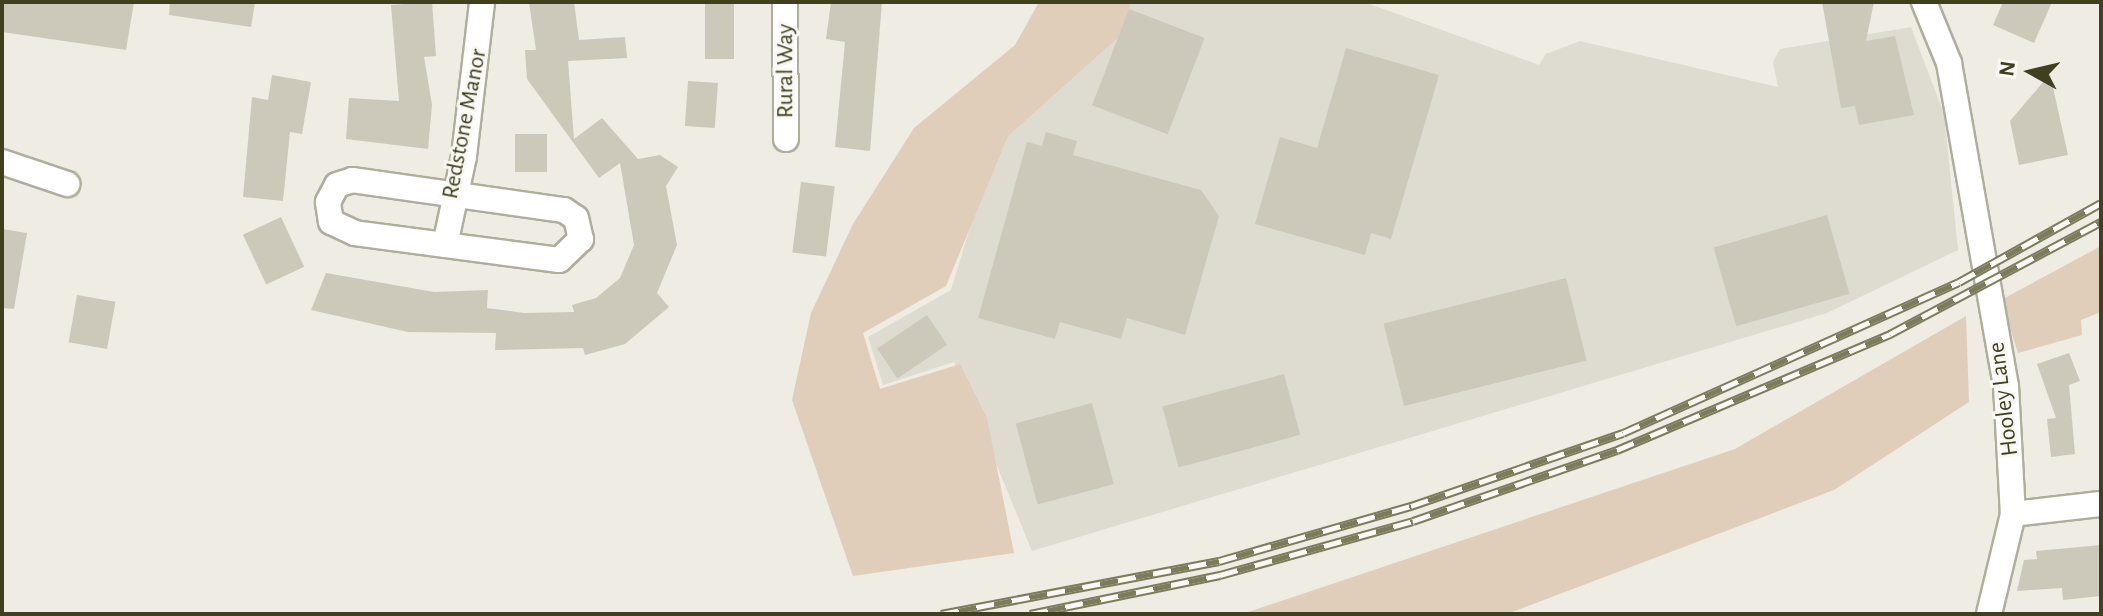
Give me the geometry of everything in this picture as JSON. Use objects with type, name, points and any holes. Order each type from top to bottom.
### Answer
[{"type":"street","name":"Redstone Manor","points":[[445,245],[451,195],[464,156],[482,2]]},
{"type":"street","name":"Rural Way","points":[[785,2],[786,139]]},
{"type":"street","name":"Hooley Lane","points":[[1924,2],[1949,63],[2006,386],[2013,514],[1989,614]]},
{"type":"street","points":[[2,162],[67,184]]},
{"type":"street","points":[[352,180],[564,210],[576,218],[581,239],[559,260],[445,245],[340,229],[328,202],[337,185],[352,180]]},
{"type":"street","points":[[2013,514],[2101,504]]},
{"type":"shaded area","points":[[1039,2],[1131,2],[1121,35],[1008,136],[946,286],[863,333],[880,389],[960,364],[987,418],[1014,553],[853,576],[792,400],[811,313],[853,224],[914,128],[1015,45]]},
{"type":"shaded area","points":[[1073,2],[1364,2],[1539,65],[1546,54],[1580,41],[1778,87],[1773,62],[1780,49],[1911,27],[1944,114],[1958,250],[1827,313],[1032,551],[954,362],[883,385],[868,337],[951,290],[1010,96]]},
{"type":"shaded area","points":[[2101,246],[2101,312],[2081,320],[2082,335],[2018,353],[2001,300]]},
{"type":"shaded area","points":[[1966,316],[1969,402],[1834,490],[1507,614],[1242,614],[1735,449]]},
{"type":"building","points":[[2,2],[134,2],[126,50],[2,32]]},
{"type":"building","points":[[170,2],[255,2],[251,27],[169,15]]},
{"type":"building","points":[[432,2],[436,56],[424,57],[432,105],[428,149],[346,139],[349,98],[399,101],[391,5]]},
{"type":"building","points":[[529,2],[574,2],[579,40],[625,37],[627,58],[568,61],[574,139],[602,118],[638,159],[660,155],[678,167],[666,186],[677,245],[657,293],[669,307],[625,344],[585,355],[583,348],[495,350],[496,333],[408,332],[311,310],[326,273],[434,292],[488,290],[487,308],[524,313],[574,312],[572,305],[596,298],[620,278],[634,245],[620,163],[599,178],[527,79],[525,50],[536,50]]},
{"type":"building","points":[[705,2],[734,2],[734,59],[705,59]]},
{"type":"building","points":[[831,2],[882,2],[870,151],[835,147],[845,42],[826,39]]},
{"type":"building","points":[[1822,2],[1874,2],[1866,41],[1895,36],[1914,115],[1859,125],[1855,106],[1841,108]]},
{"type":"building","points":[[2003,2],[2052,2],[2034,43],[1993,25]]},
{"type":"building","points":[[1129,9],[1205,38],[1168,134],[1092,105]]},
{"type":"building","points":[[1346,48],[1439,75],[1391,239],[1371,233],[1365,255],[1255,224],[1280,137],[1317,148]]},
{"type":"building","points":[[2050,74],[2068,155],[2019,165],[2010,121]]},
{"type":"building","points":[[272,75],[311,82],[302,134],[290,132],[283,201],[243,197],[252,97],[268,100]]},
{"type":"building","points":[[688,81],[718,83],[715,128],[685,126]]},
{"type":"building","points":[[1046,132],[1077,141],[1073,155],[1201,190],[1219,216],[1185,335],[1127,318],[1121,339],[1060,322],[1055,339],[978,318],[1027,142],[1042,146]]},
{"type":"building","points":[[515,134],[547,134],[547,172],[515,172]]},
{"type":"building","points":[[801,182],[835,186],[826,257],[792,252]]},
{"type":"building","points":[[1827,215],[1850,294],[1736,326],[1714,248]]},
{"type":"building","points":[[281,217],[304,267],[266,285],[243,235]]},
{"type":"building","points":[[2,229],[27,233],[14,309],[2,308]]},
{"type":"building","points":[[1566,278],[1587,360],[1404,406],[1384,323]]},
{"type":"building","points":[[77,295],[115,302],[107,349],[69,342]]},
{"type":"building","points":[[927,315],[947,345],[897,378],[877,349]]},
{"type":"building","points":[[2069,353],[2080,381],[2069,385],[2075,454],[2051,457],[2047,419],[2056,418],[2037,364]]},
{"type":"building","points":[[1284,374],[1300,435],[1179,467],[1162,407]]},
{"type":"building","points":[[1092,403],[1114,484],[1037,505],[1016,423]]},
{"type":"building","points":[[2101,545],[2101,596],[2063,600],[2062,588],[2017,591],[2024,560],[2037,559],[2036,551]]},
{"type":"railway","points":[[941,614],[1219,561],[1411,506],[1623,433],[1959,282],[2101,203]]},
{"type":"railway","points":[[1030,614],[1220,575],[1413,521],[1617,450],[1890,334],[2101,222]]}]
